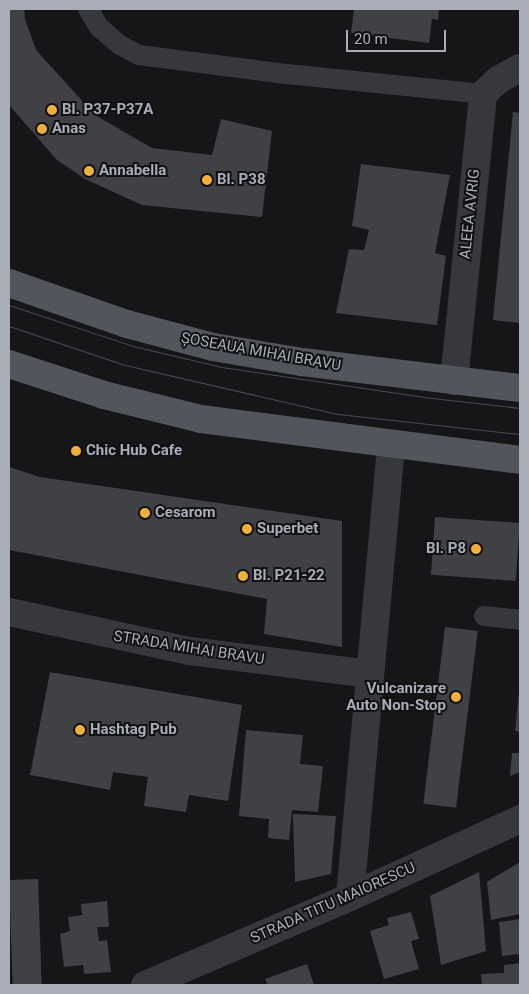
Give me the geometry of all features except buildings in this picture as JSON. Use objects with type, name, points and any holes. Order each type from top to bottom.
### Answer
[{"type":"main road","name":"ȘOSEAUA MIHAI BRAVU","points":[[9,283],[127,324],[213,347],[302,362],[520,388]]},
{"type":"main road","points":[[9,364],[104,395],[202,419],[391,446],[520,460]]},
{"type":"street","points":[[483,94],[498,80],[520,68]]},
{"type":"street","name":"ALEEA AVRIG","points":[[454,381],[483,94]]},
{"type":"street","points":[[350,897],[391,446]]},
{"type":"street","name":"STRADA MIHAI BRAVU","points":[[9,612],[190,651],[370,674]]},
{"type":"street","name":"STRADA TITU MAIORESCU","points":[[145,985],[350,897],[520,819]]},
{"type":"lane","points":[[88,9],[99,27],[120,45],[139,54],[277,73],[483,94]]},
{"type":"lane","points":[[484,616],[520,620]]},
{"type":"tram line","points":[[9,305],[133,346],[221,367],[423,397],[520,408]]},
{"type":"tram line","points":[[9,326],[125,365],[338,414],[520,434]]},
{"type":"place","name":"Bl. P37-P37A","points":[[52,110]]},
{"type":"place","name":"Anas","points":[[42,129]]},
{"type":"place","name":"Annabella","points":[[89,171]]},
{"type":"place","name":"Bl. P38","points":[[207,180]]},
{"type":"place","name":"Chic Hub Cafe","points":[[76,451]]},
{"type":"place","name":"Cesarom","points":[[145,513]]},
{"type":"place","name":"Superbet","points":[[247,529]]},
{"type":"place","name":"Bl. P8","points":[[476,549]]},
{"type":"place","name":"Bl. P21-22","points":[[243,576]]},
{"type":"place","name":"Vulcanizare Auto Non-Stop","points":[[456,697]]},
{"type":"place","name":"Hashtag Pub","points":[[80,730]]}]
